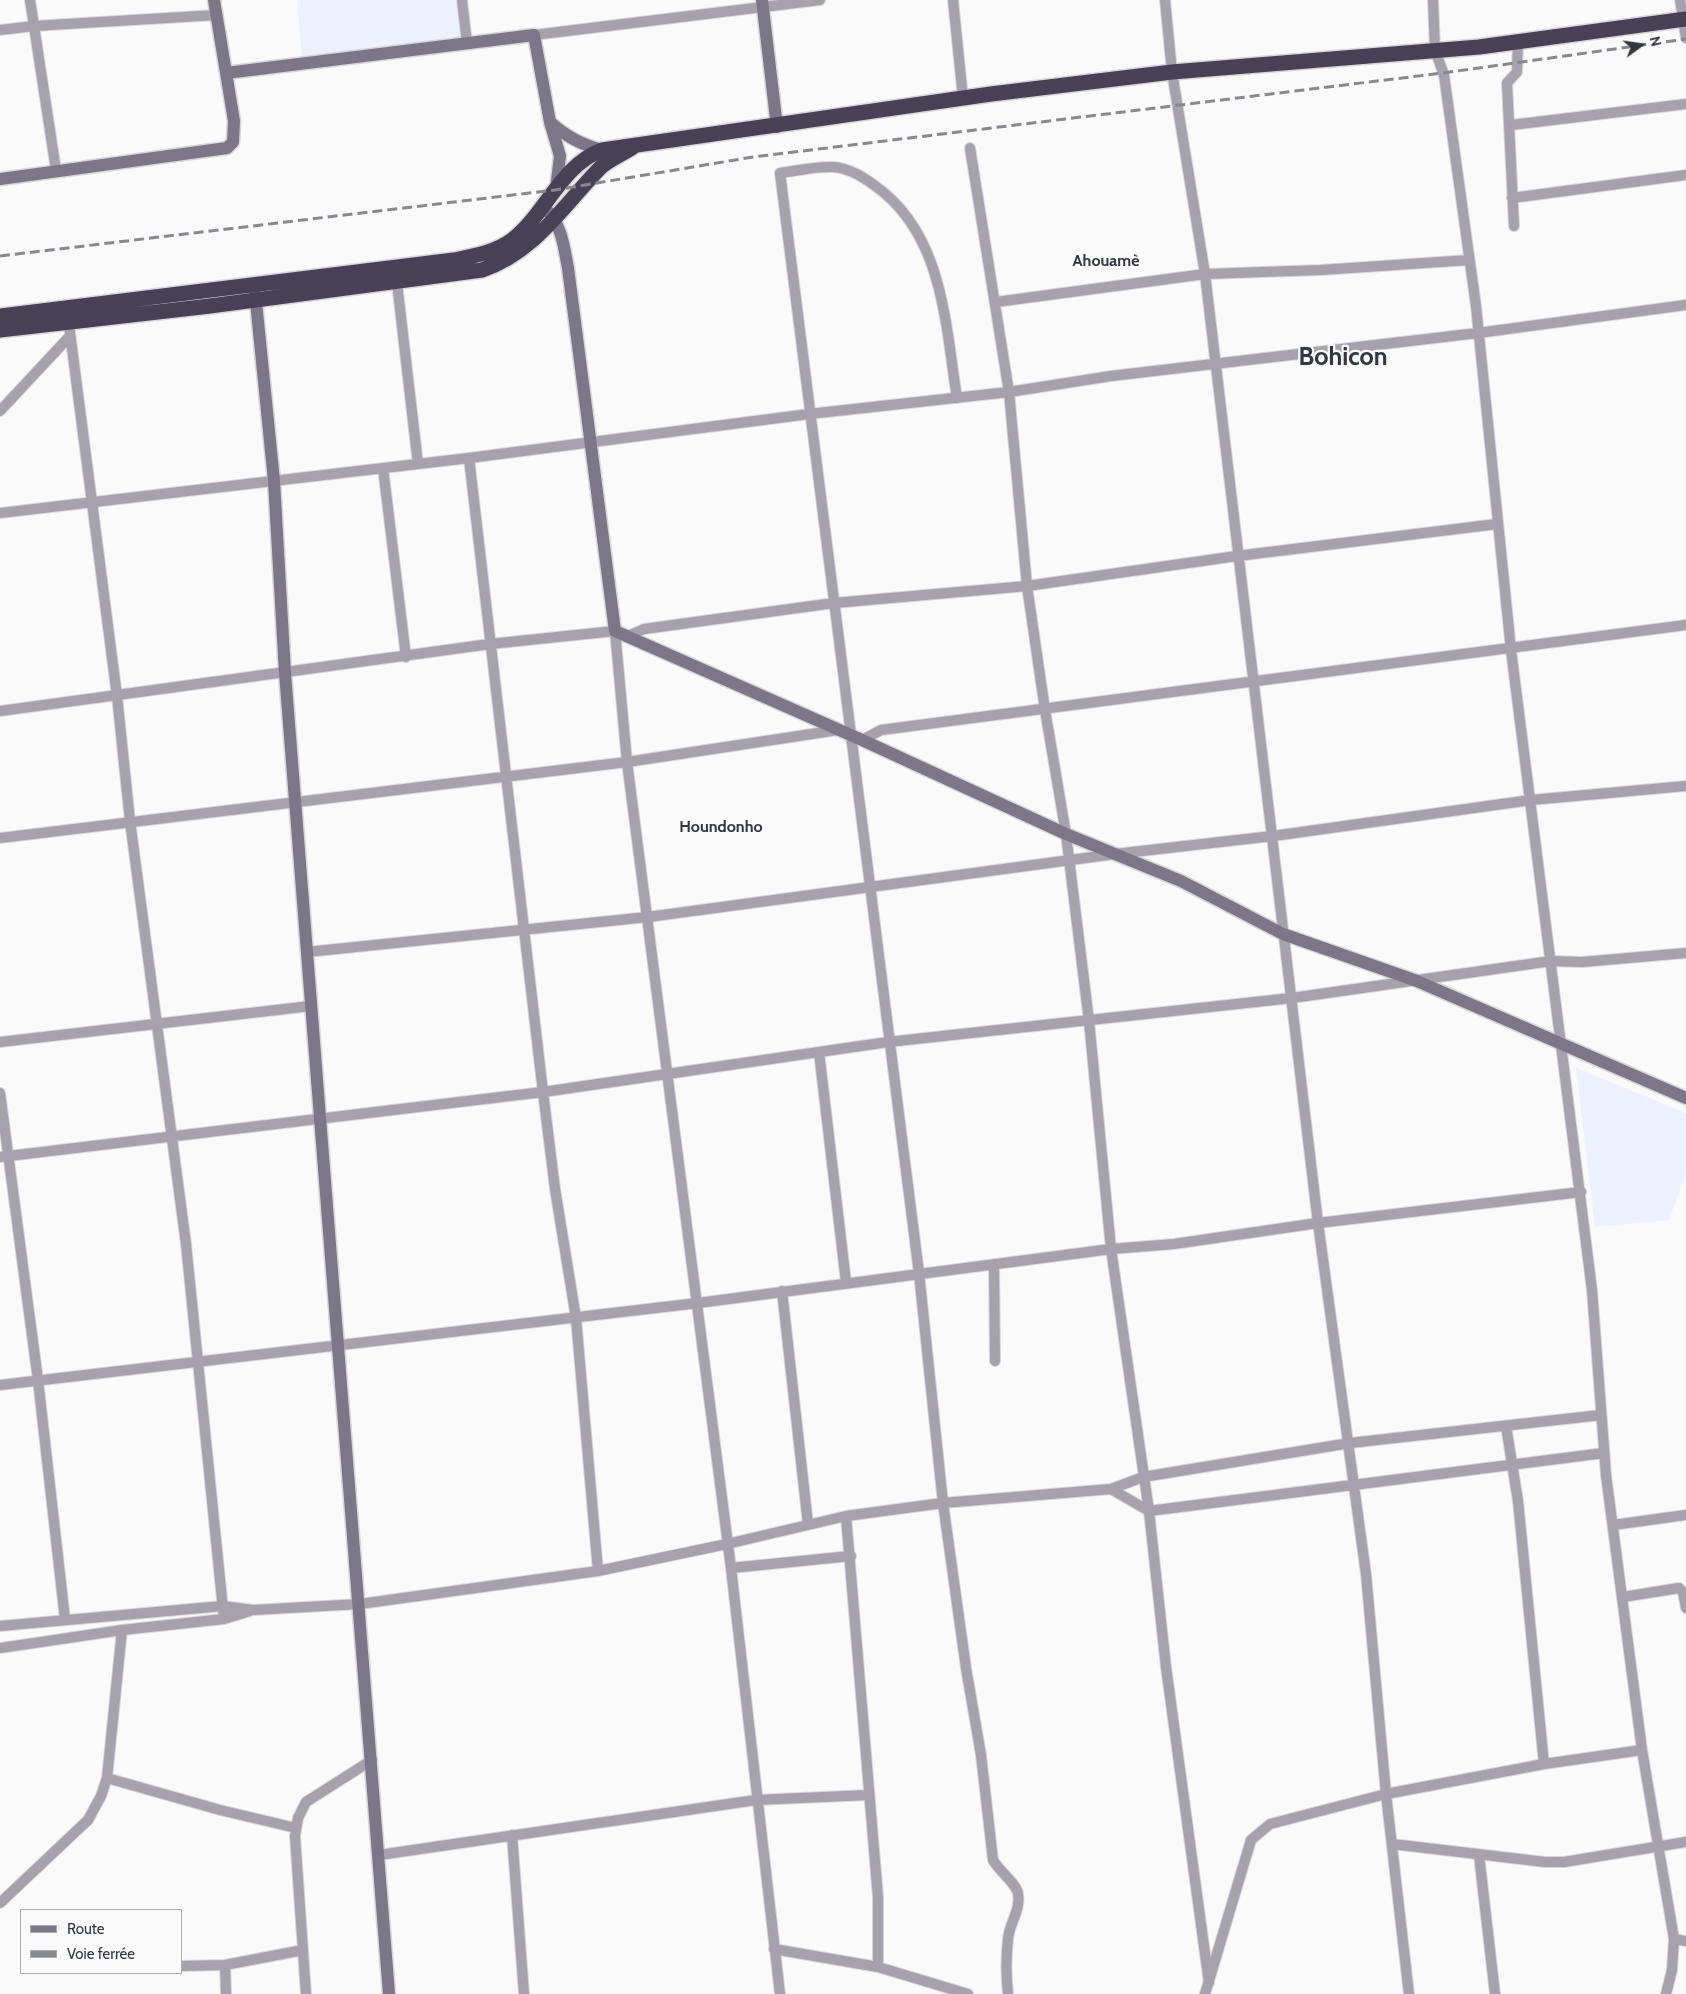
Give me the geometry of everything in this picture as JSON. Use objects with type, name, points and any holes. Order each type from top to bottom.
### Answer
[{"type":"highway","points":[[0,330],[68,315],[256,292],[478,255],[510,241],[524,230],[555,190],[582,161],[602,150],[777,127],[963,98],[1172,72],[1436,50],[1685,19]]},
{"type":"highway","points":[[256,292],[397,283],[462,274],[499,265],[533,242],[602,166],[638,144]]},
{"type":"highway","points":[[0,316],[68,315]]},
{"type":"street","points":[[30,0],[56,170]]},
{"type":"street","points":[[0,179],[227,148],[234,142],[234,121],[214,0]]},
{"type":"street","points":[[462,0],[467,44]]},
{"type":"street","points":[[226,73],[467,44],[762,3],[820,0]]},
{"type":"street","points":[[953,0],[963,98]]},
{"type":"street","points":[[1165,0],[1172,72],[1205,274],[1318,1223],[1350,1444],[1366,1574],[1386,1794],[1409,1994]]},
{"type":"street","points":[[1433,0],[1436,50],[1444,75],[1469,260],[1510,650],[1581,1192],[1592,1290],[1604,1452],[1613,1525],[1642,1750],[1674,1939],[1672,1970],[1666,1994]]},
{"type":"street","points":[[1680,0],[1685,19],[1686,38]]},
{"type":"street","points":[[762,3],[777,127]]},
{"type":"street","points":[[0,30],[34,26],[216,15]]},
{"type":"street","points":[[534,35],[550,122],[560,156],[555,190]]},
{"type":"street","points":[[1514,226],[1511,125],[1507,83],[1517,72],[1518,41]]},
{"type":"street","points":[[1511,125],[1686,104]]},
{"type":"street","points":[[550,122],[558,130],[583,145],[602,150]]},
{"type":"street","points":[[970,148],[1009,392],[1027,586],[1066,834],[1089,1021],[1111,1248],[1149,1511],[1166,1667],[1209,1983]]},
{"type":"street","points":[[957,398],[934,271],[928,250],[919,234],[888,196],[864,178],[850,171],[833,167],[780,172],[808,414],[834,603],[857,738],[870,888],[888,1042],[919,1273],[943,1503],[964,1660],[981,1755],[991,1849],[999,1871],[1016,1889],[1019,1896],[1017,1911],[1008,1938],[1008,1994]]},
{"type":"street","points":[[1512,198],[1686,175]]},
{"type":"street","points":[[543,206],[555,218],[568,268],[591,441],[615,631],[627,762],[731,1568],[756,1800],[780,1994]]},
{"type":"street","points":[[996,302],[1205,274],[1320,270],[1469,260]]},
{"type":"street","points":[[397,283],[418,464]]},
{"type":"street","points":[[256,292],[274,481],[285,673],[337,1346],[360,1604],[389,1994]]},
{"type":"street","points":[[0,513],[469,458],[808,414],[1009,392],[1216,362],[1478,333],[1686,305]]},
{"type":"street","points":[[68,315],[69,337],[93,502],[117,696],[130,821],[172,1137],[199,1363],[224,1619]]},
{"type":"street","points":[[0,411],[69,337]]},
{"type":"street","points":[[469,458],[555,1189],[576,1318],[598,1572]]},
{"type":"street","points":[[383,468],[406,657]]},
{"type":"street","points":[[628,636],[644,629],[834,603],[1027,586],[1238,556],[1497,524]]},
{"type":"street","points":[[857,738],[881,730],[1686,626]]},
{"type":"street","points":[[0,711],[406,657],[490,644],[615,631],[857,738],[1066,834],[1181,882],[1283,934],[1417,981],[1686,1098]]},
{"type":"street","points":[[0,838],[627,762],[838,730]]},
{"type":"street","points":[[307,952],[524,932],[648,918],[1068,862],[1115,854],[1273,836],[1531,800],[1686,786]]},
{"type":"street","points":[[4,1156],[543,1092],[888,1042],[1292,998],[1551,961],[1582,962],[1686,953]]},
{"type":"street","points":[[0,1042],[311,1006]]},
{"type":"street","points":[[819,1052],[846,1282]]},
{"type":"street","points":[[0,1093],[4,1156],[38,1380],[65,1620]]},
{"type":"street","points":[[0,1385],[576,1318],[1111,1248],[1174,1244],[1318,1223],[1581,1192]]},
{"type":"street","points":[[994,1264],[995,1361]]},
{"type":"street","points":[[782,1291],[808,1524]]},
{"type":"street","points":[[0,1626],[223,1606],[253,1610],[360,1604],[598,1572],[846,1516],[943,1503],[1111,1489],[1143,1477],[1350,1444],[1601,1415]]},
{"type":"street","points":[[1506,1426],[1518,1501],[1544,1764]]},
{"type":"street","points":[[1111,1489],[1149,1511],[1604,1452]]},
{"type":"street","points":[[1613,1525],[1686,1515]]},
{"type":"street","points":[[846,1516],[851,1556],[868,1795],[878,1897],[878,1967]]},
{"type":"street","points":[[731,1568],[851,1556]]},
{"type":"street","points":[[1623,1597],[1679,1588],[1683,1592],[1686,1608]]},
{"type":"street","points":[[0,1648],[122,1630],[224,1619],[253,1610]]},
{"type":"street","points":[[1,1899],[88,1820],[101,1796],[107,1778],[122,1630]]},
{"type":"street","points":[[1206,1994],[1251,1840],[1270,1824],[1386,1794],[1544,1764],[1642,1750]]},
{"type":"street","points":[[306,1994],[296,1828],[298,1818],[306,1802],[372,1760]]},
{"type":"street","points":[[107,1778],[220,1810],[296,1828]]},
{"type":"street","points":[[379,1855],[756,1800],[868,1795]]},
{"type":"street","points":[[512,1836],[524,1994]]},
{"type":"street","points":[[1392,1844],[1479,1855],[1564,1862],[1686,1842]]},
{"type":"street","points":[[1479,1855],[1495,1994]]},
{"type":"street","points":[[1674,1939],[1686,1940]]},
{"type":"street","points":[[774,1948],[878,1967],[968,1994]]},
{"type":"street","points":[[182,1966],[225,1965],[303,1950]]},
{"type":"street","points":[[225,1965],[226,1994]]},
{"type":"shaded area","points":[[297,0],[456,0],[461,39],[302,57]]},
{"type":"shaded area","points":[[1576,1068],[1686,1113],[1686,1173],[1669,1220],[1595,1227]]},
{"type":"railway","points":[[0,256],[555,190],[753,157],[1443,73],[1686,39]]},
{"type":"district","name":"Ahouamè","points":[[1106,261]]},
{"type":"district","name":"Bohicon","points":[[1343,358]]},
{"type":"district","name":"Houndonho","points":[[721,827]]}]
